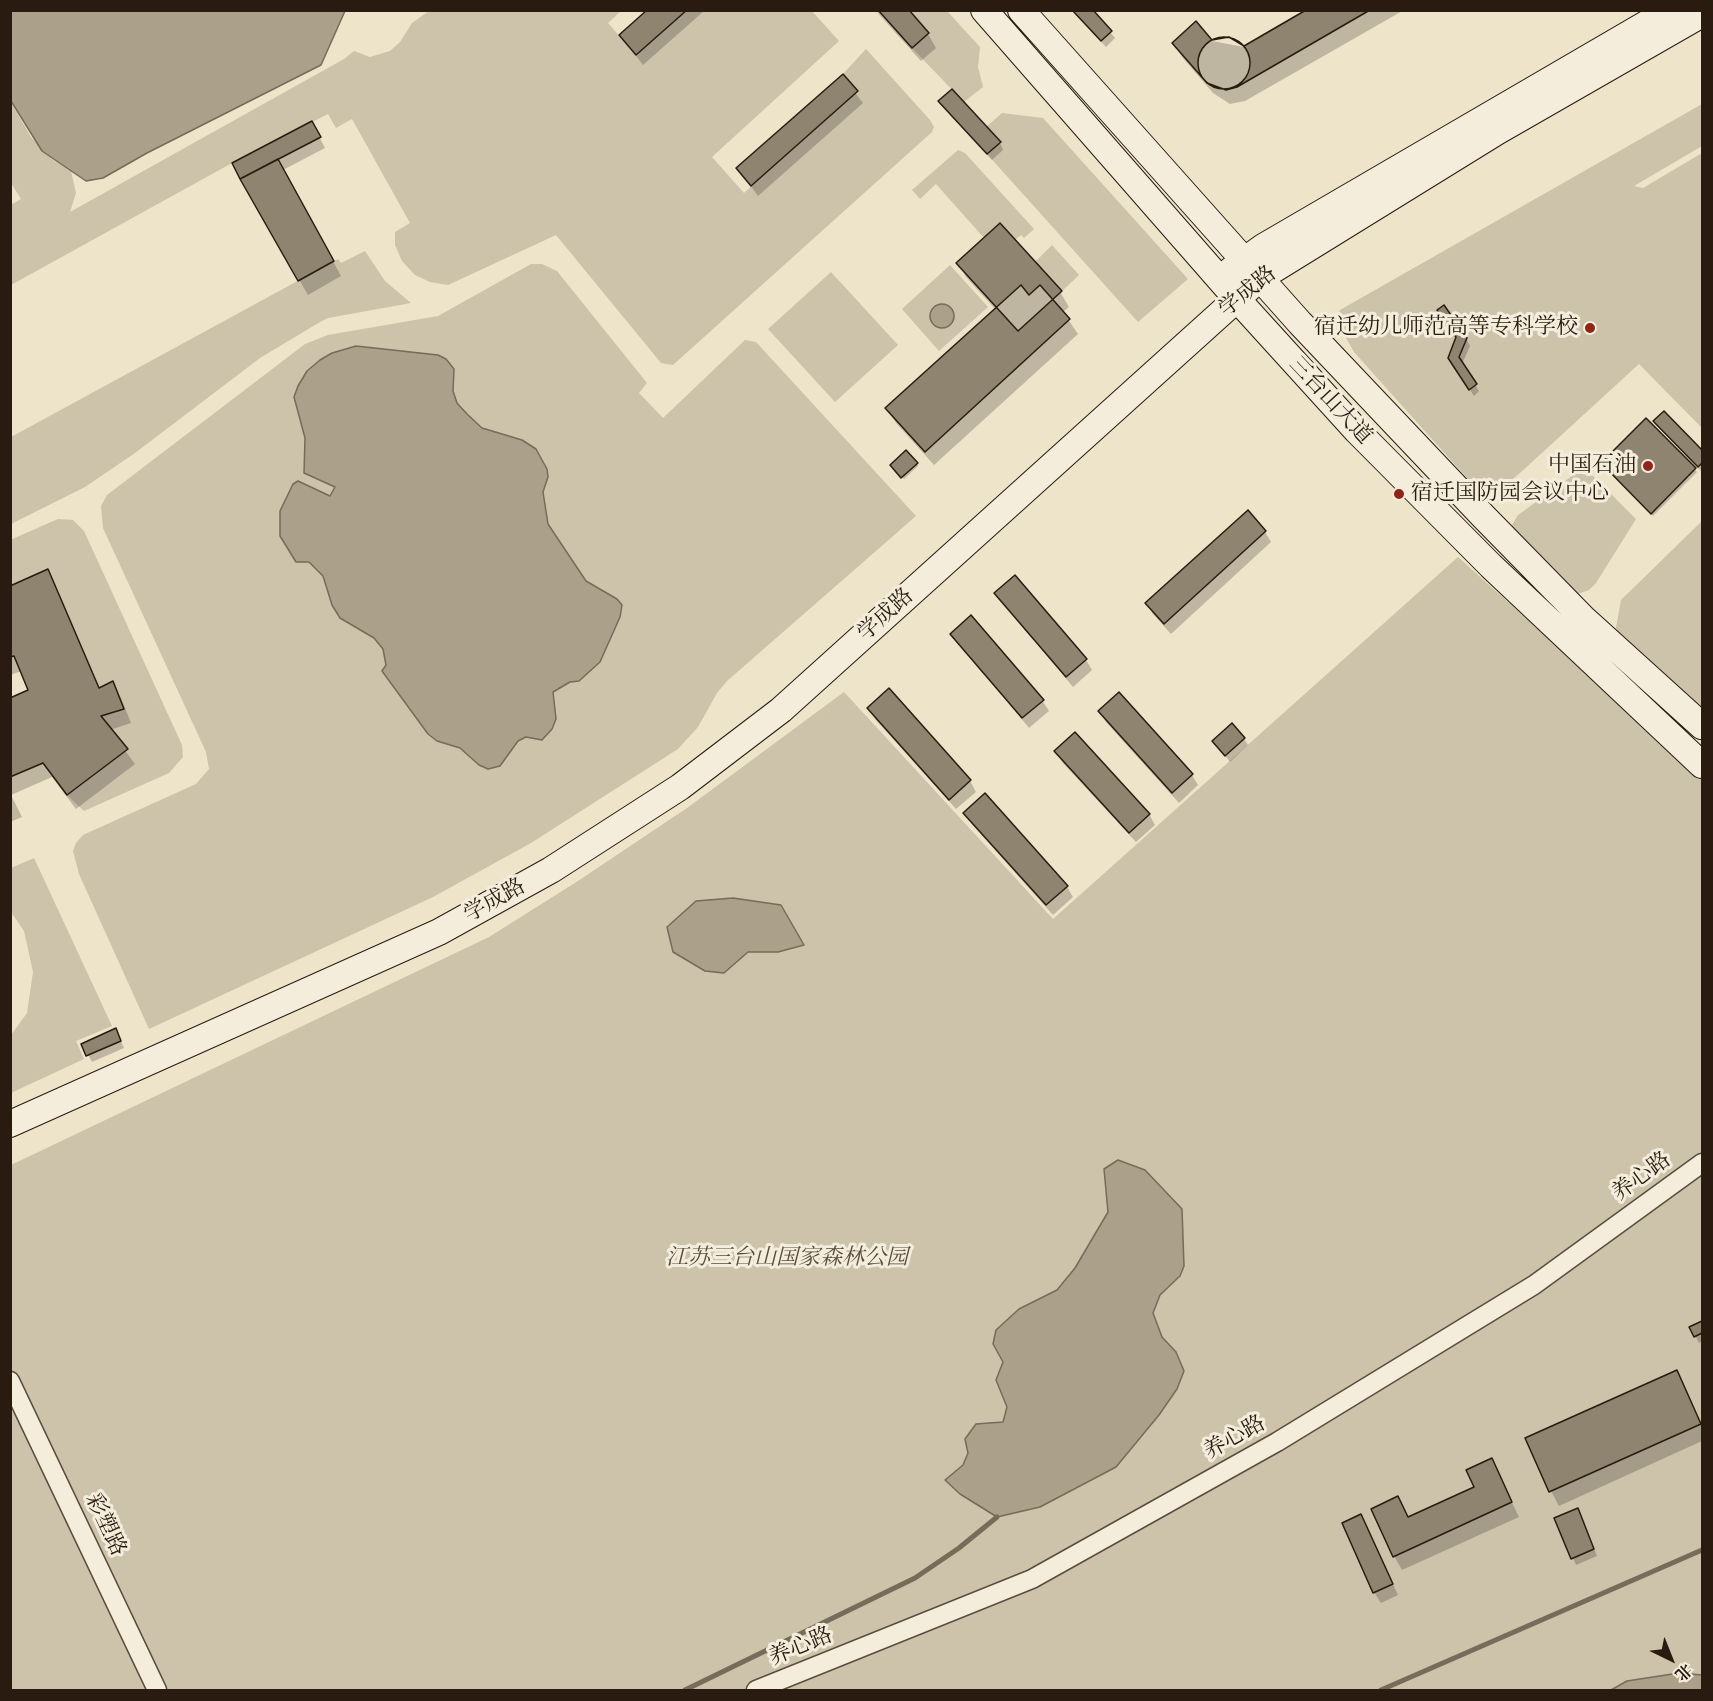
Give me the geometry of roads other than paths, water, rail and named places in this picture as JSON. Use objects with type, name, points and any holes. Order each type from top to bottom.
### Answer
[{"type":"main road","name":"三台山大道","points":[[984,10],[1220,280],[1357,431],[1491,566],[1702,765]]},
{"type":"main road","name":"三台山大道","points":[[1021,10],[1260,278],[1491,524],[1586,620],[1702,726]]},
{"type":"main road","name":"学成路","points":[[1220,280],[1243,259],[1670,10]]},
{"type":"main road","name":"学成路","points":[[10,1124],[439,932],[551,870],[680,787],[781,710],[1260,278],[1498,131],[1702,14]]},
{"type":"street","name":"养心路","points":[[756,1690],[1032,1579],[1267,1448],[1534,1285],[1702,1163]]},
{"type":"street","name":"彩塑路","points":[[10,1381],[157,1690]]},
{"type":"waterway","points":[[685,1690],[915,1578],[959,1548],[997,1517]]},
{"type":"waterway","points":[[1381,1690],[1702,1550]]},
{"type":"place","name":"宿迁幼儿师范高等专科学校","points":[[1590,328]]},
{"type":"place","name":"中国石油","points":[[1648,466]]},
{"type":"place","name":"宿迁国防园会议中心","points":[[1399,494]]},
{"type":"park label","name":"江苏三台山国家森林公园","points":[[787,1259]]}]
